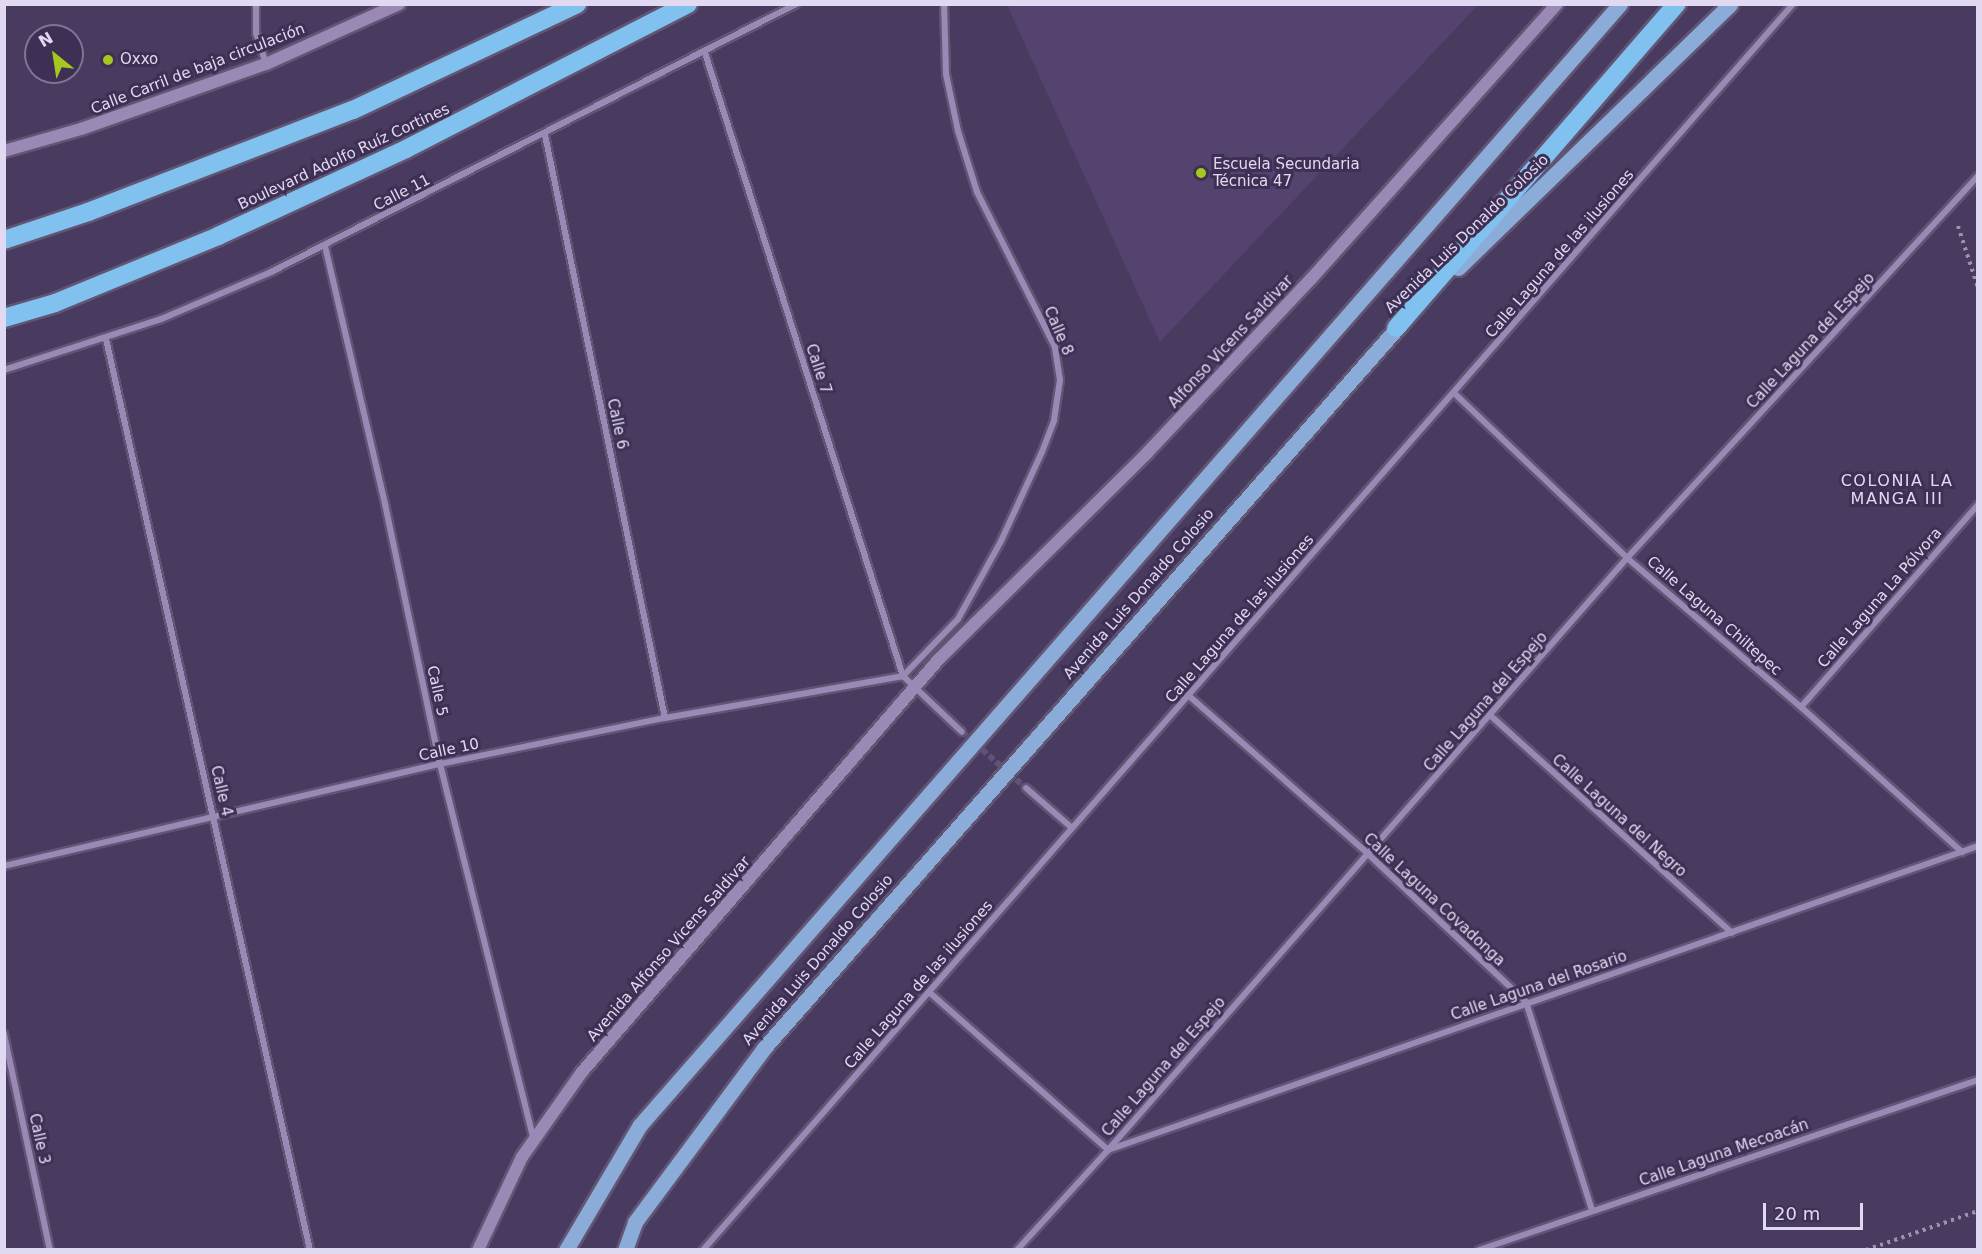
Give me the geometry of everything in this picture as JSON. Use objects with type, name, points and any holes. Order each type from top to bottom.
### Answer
[{"type":"highway","points":[[4,240],[109,204],[353,110],[577,4]]},
{"type":"highway","name":"Boulevard Adolfo Ruíz Cortines","points":[[4,318],[85,291],[229,231],[406,149],[688,4]]},
{"type":"highway","points":[[1396,328],[1677,4]]},
{"type":"main road","name":"Calle Carril de baja circulación","points":[[4,151],[81,129],[266,64],[399,4]]},
{"type":"main road","name":"Alfonso Vicens Saldivar","points":[[914,689],[939,659],[1155,445],[1311,279],[1557,4]]},
{"type":"main road","name":"Avenida Luis Donaldo Colosio","points":[[566,1250],[640,1125],[1620,4]]},
{"type":"main road","name":"Avenida Luis Donaldo Colosio","points":[[625,1250],[635,1222],[765,1048],[1396,328],[1730,4]]},
{"type":"main road","name":"Avenida Alfonso Vicens Saldivar","points":[[478,1250],[509,1181],[533,1139],[582,1072],[914,689]]},
{"type":"street","points":[[256,4],[256,33],[266,64]]},
{"type":"street","name":"Calle 11","points":[[4,370],[106,339],[215,297],[325,246],[545,135],[796,4]]},
{"type":"street","name":"Calle 8","points":[[903,676],[958,619],[1001,541],[1042,452],[1053,420],[1060,380],[1055,347],[977,192],[958,131],[946,74],[944,4]]},
{"type":"street","name":"Calle Laguna de las ilusiones","points":[[703,1250],[1188,695],[1455,394],[1793,4]]},
{"type":"street","name":"Calle 7","points":[[705,52],[903,676],[914,689],[962,732]]},
{"type":"street","name":"Calle 6","points":[[545,135],[665,718]]},
{"type":"street","name":"Calle Laguna del Espejo","points":[[1017,1250],[1108,1150],[1628,558],[1977,176]]},
{"type":"street","name":"Calle 5","points":[[325,246],[385,504],[440,764],[533,1139]]},
{"type":"street","name":"Calle 4","points":[[106,339],[310,1250]]},
{"type":"street","name":"Calle Laguna Chiltepec","points":[[1455,394],[1628,558],[1801,707],[1962,852]]},
{"type":"street","name":"Calle Laguna La Pólvora","points":[[1801,707],[1977,505]]},
{"type":"street","name":"Calle 10","points":[[4,866],[214,815],[440,764],[665,718],[903,676]]},
{"type":"street","name":"Calle Laguna Covadonga","points":[[1188,695],[1367,853],[1526,1002],[1593,1210]]},
{"type":"street","name":"Calle Laguna del Negro","points":[[1491,716],[1732,933]]},
{"type":"street","points":[[1026,788],[1072,828]]},
{"type":"street","name":"Calle Laguna del Rosario","points":[[1108,1150],[1977,846]]},
{"type":"street","points":[[929,992],[1108,1150]]},
{"type":"street","name":"Calle 3","points":[[4,1034],[50,1250]]},
{"type":"street","name":"Calle Laguna Mecoacán","points":[[1479,1250],[1977,1080]]},
{"type":"path","points":[[1951,206],[1977,288]]},
{"type":"path","points":[[1866,1250],[1977,1211]]},
{"type":"shaded area","name":"Escuela Secundaria Técnica 47","points":[[1007,5],[1478,5],[1160,342]]},
{"type":"tunnel","points":[[962,732],[1026,788]]},
{"type":"place","name":"Oxxo","points":[[108,60]]},
{"type":"place","name":"Escuela Secundaria Técnica 47","points":[[1201,173]]},
{"type":"district","name":"COLONIA LA MANGA III","points":[[1897,490]]}]
